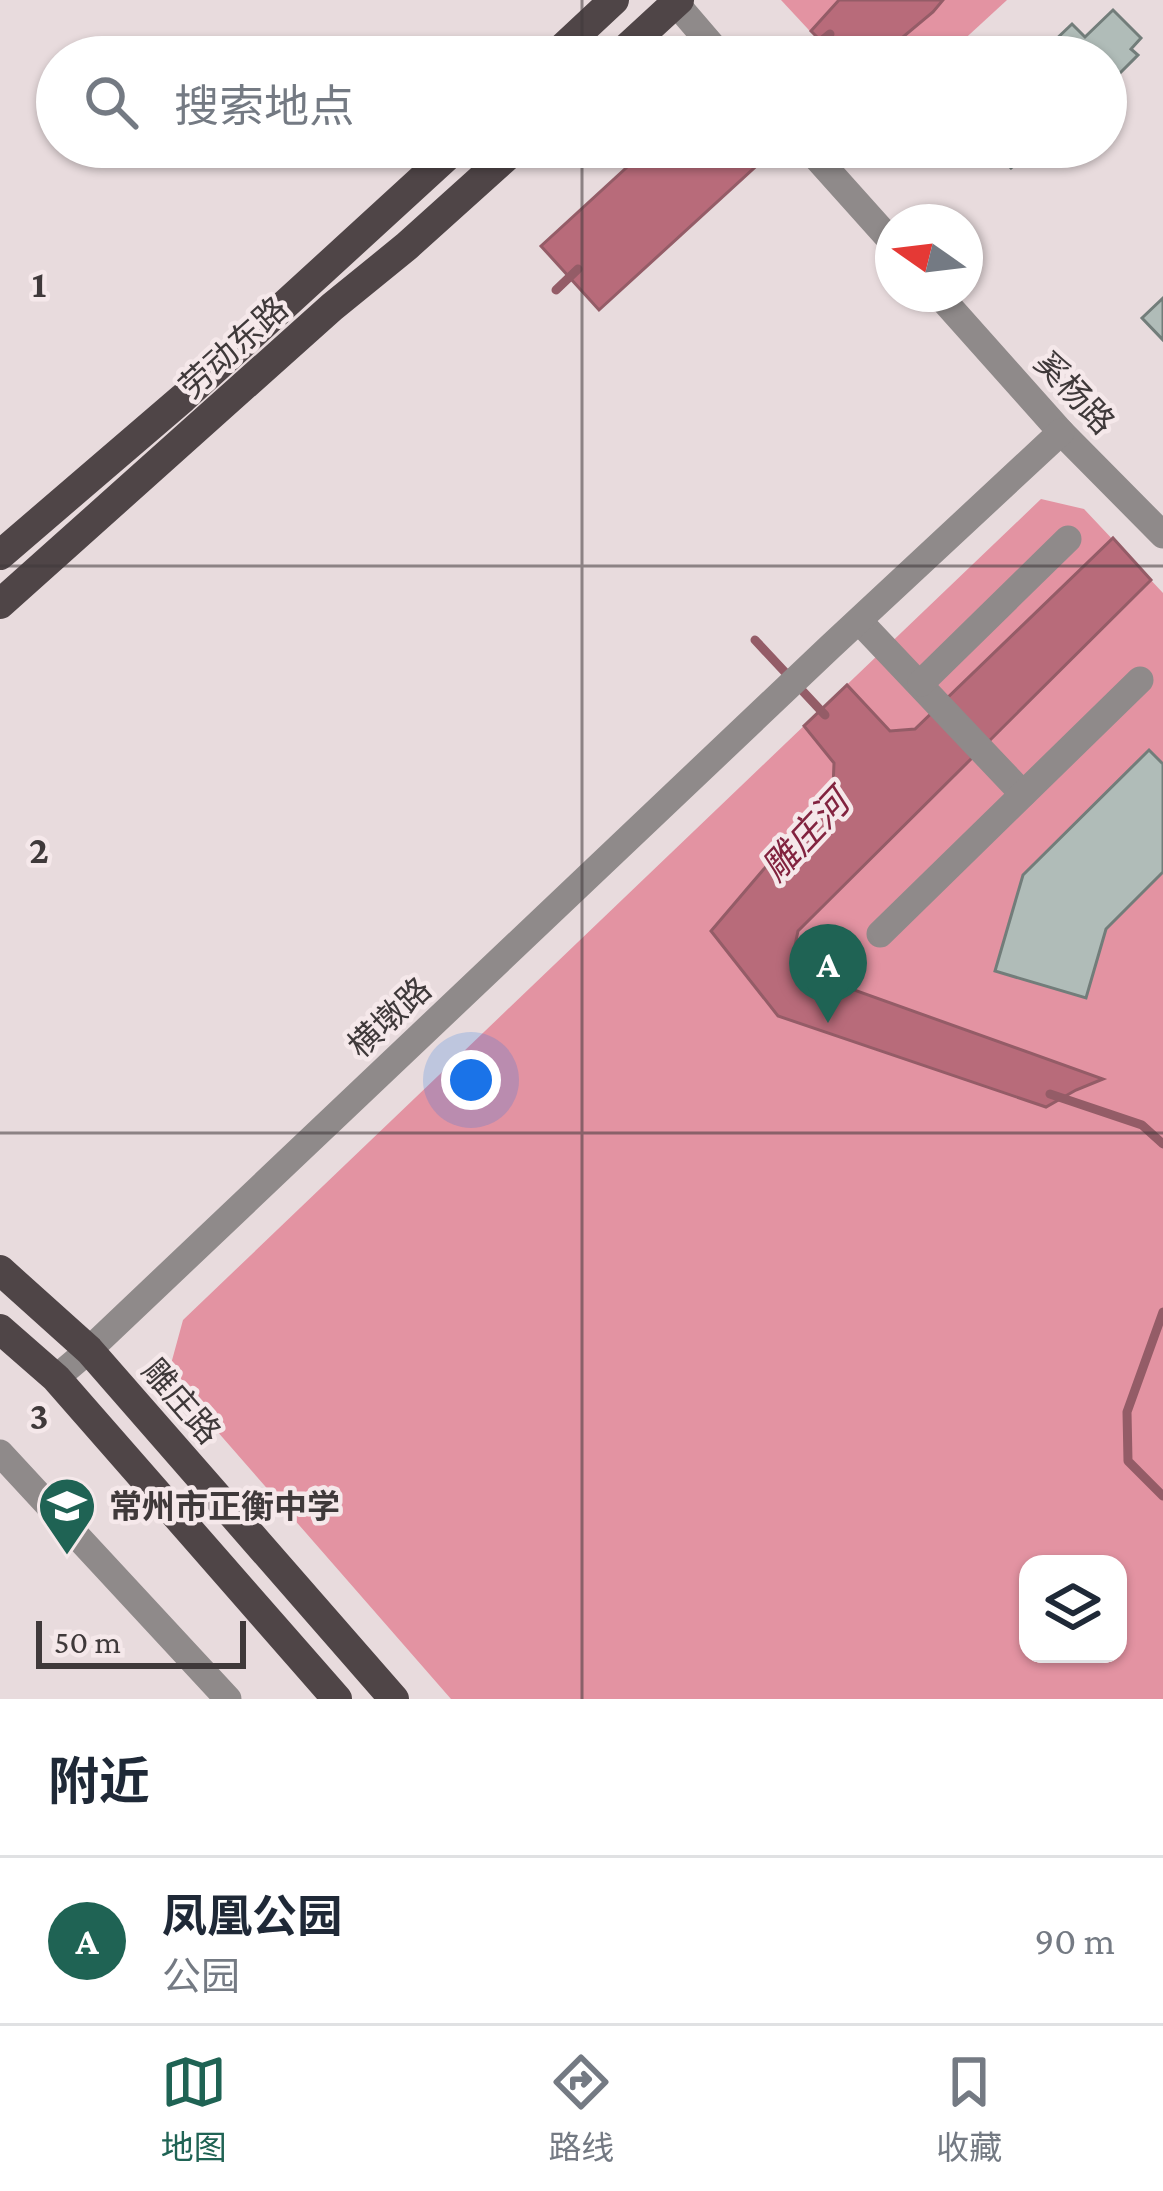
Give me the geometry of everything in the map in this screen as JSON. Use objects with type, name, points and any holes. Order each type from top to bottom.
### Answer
[{"type":"main road","points":[[575,36],[614,0]]},
{"type":"main road","points":[[639,36],[676,1]]},
{"type":"main road","name":"劳动东路","points":[[0,555],[183,398],[435,168]]},
{"type":"main road","name":"劳动东路","points":[[0,604],[494,168]]},
{"type":"main road","name":"雕庄路","points":[[0,1270],[89,1350],[394,1699]]},
{"type":"main road","points":[[0,1328],[56,1378],[337,1699]]},
{"type":"street","points":[[676,1],[705,36]]},
{"type":"street","points":[[826,168],[875,224]]},
{"type":"street","name":"奚杨路","points":[[954,312],[1061,432],[1163,535]]},
{"type":"street","points":[[1023,794],[860,622],[1061,432]]},
{"type":"street","points":[[931,694],[1068,538]]},
{"type":"street","name":"横墩路","points":[[56,1378],[860,622]]},
{"type":"street","points":[[880,934],[1141,680]]},
{"type":"street","points":[[0,1454],[228,1699]]},
{"type":"shaded area","points":[[781,0],[1007,0],[968,36],[814,36]]},
{"type":"shaded area","points":[[1041,499],[1084,509],[1163,593],[1163,1699],[451,1699],[168,1375],[183,1320]]},
{"type":"water","points":[[839,0],[943,0],[904,36],[816,36],[811,31]]},
{"type":"water","points":[[626,168],[754,168],[599,310],[541,246]]},
{"type":"water","points":[[1113,538],[1151,580],[798,931],[794,950],[815,976],[1103,1079],[1046,1107],[778,1016],[711,931],[833,788],[834,763],[804,726],[847,685],[890,731],[915,729]]},
{"type":"building","points":[[1113,10],[1141,38],[1131,49],[1138,55],[1127,66],[1127,36],[1086,36]]},
{"type":"building","points":[[1072,24],[1084,36],[1059,36]]},
{"type":"building","points":[[1163,298],[1163,340],[1142,318]]},
{"type":"building","points":[[1149,750],[1163,764],[1163,872],[1106,929],[1086,998],[995,971],[1023,875]]},
{"type":"waterway","points":[[556,290],[578,269]]},
{"type":"waterway","name":"雕庄河","points":[[755,640],[825,715]]},
{"type":"waterway","name":"雕庄河","points":[[1050,1094],[1142,1125],[1163,1144]]},
{"type":"waterway","name":"雕庄河","points":[[1163,1312],[1127,1412],[1128,1461],[1163,1496]]},
{"type":"place","name":"凤凰公园","points":[[828,1023]]},
{"type":"place","name":"常州市正衡中学","points":[[67,1557]]}]
